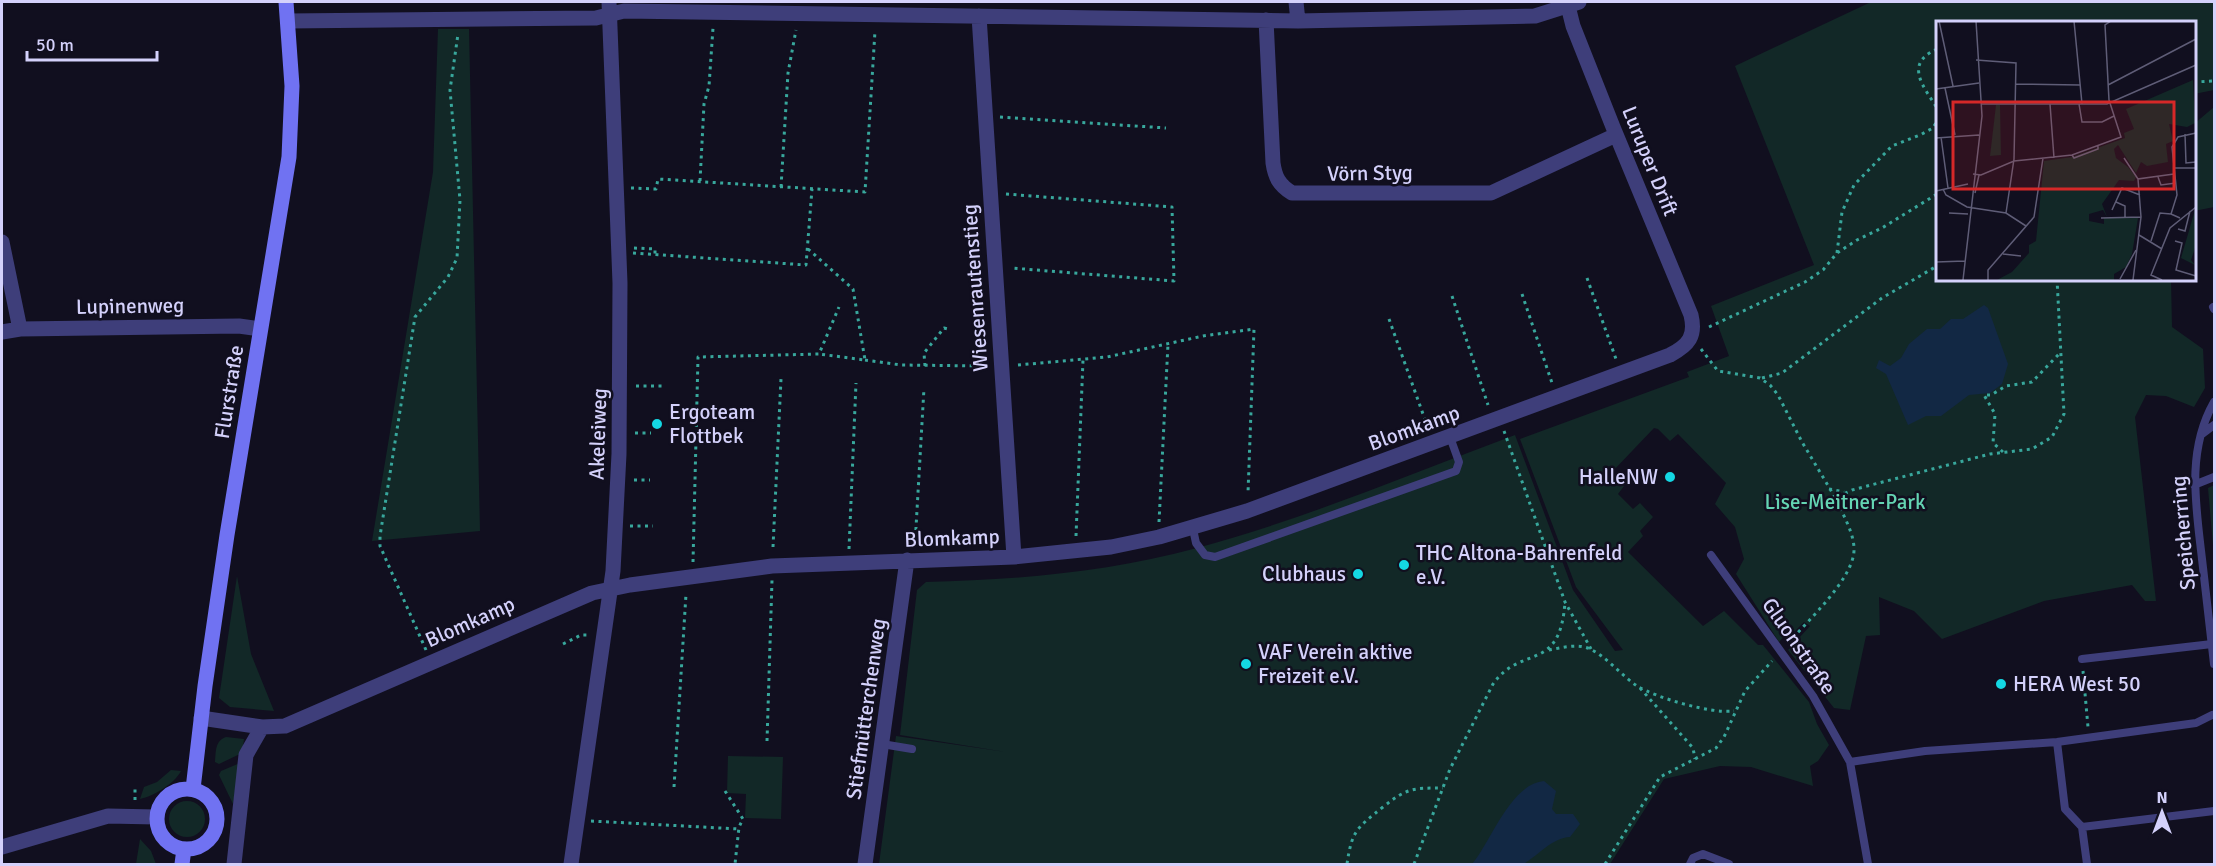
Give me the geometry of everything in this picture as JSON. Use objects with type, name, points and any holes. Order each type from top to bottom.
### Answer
[{"type":"street","name":"Flurstraße","points":[[193,789],[201,718],[260,329],[289,157],[292,86],[286,2]]},
{"type":"street","points":[[1296,2],[1298,21]]},
{"type":"street","points":[[288,21],[596,18],[609,8],[624,11],[1298,21],[1535,16],[1571,3]]},
{"type":"street","name":"Luruper Drift","points":[[1571,3],[1616,135],[1690,315],[1693,336]]},
{"type":"street","name":"Akeleiweg","points":[[571,864],[610,589],[619,454],[621,357],[609,8]]},
{"type":"street","name":"Wiesenrautenstieg","points":[[979,16],[1014,557]]},
{"type":"street","name":"Vörn Styg","points":[[1266,20],[1273,163],[1275,176],[1282,187],[1292,193],[1491,193],[1616,135]]},
{"type":"street","points":[[2,242],[20,329]]},
{"type":"street","name":"Lupinenweg","points":[[2,332],[20,329],[238,326],[260,329]]},
{"type":"street","name":"Blomkamp","points":[[201,718],[262,727],[285,726],[552,608],[610,589],[772,566],[910,559],[1014,557],[1075,551],[1193,529],[1670,355],[1689,343],[1693,336]]},
{"type":"street","name":"Stiefmütterchenweg","points":[[865,864],[910,559]]},
{"type":"street","points":[[234,864],[246,755],[262,727]]},
{"type":"street","points":[[193,789],[212,802],[217,823],[206,843],[192,849],[183,857],[158,830],[156,817],[165,797],[178,790],[193,789]]},
{"type":"street","points":[[2,847],[108,816],[156,817]]},
{"type":"lane","name":"Speicherring","points":[[2214,402],[2207,415],[2202,434],[2194,485],[2214,662]]},
{"type":"lane","points":[[2202,434],[2214,425]]},
{"type":"lane","points":[[1193,529],[1196,543],[1205,555],[1215,557],[1456,471],[1459,462],[1450,437]]},
{"type":"lane","points":[[2194,485],[2214,477]]},
{"type":"lane","name":"Gluonstraße","points":[[1711,555],[1813,696],[1850,762],[1868,864]]},
{"type":"lane","points":[[2082,659],[2212,644]]},
{"type":"lane","points":[[1850,762],[1878,756],[1925,751],[2089,738],[2196,723],[2214,715]]},
{"type":"lane","points":[[2057,742],[2066,809],[2082,827],[2087,864]]},
{"type":"lane","points":[[882,744],[912,749]]},
{"type":"lane","points":[[2082,827],[2214,811]]},
{"type":"lane","points":[[1690,864],[1693,858],[1703,854],[1729,864]]},
{"type":"path","points":[[700,181],[704,104],[709,86],[713,21]]},
{"type":"path","points":[[781,187],[788,73],[798,22]]},
{"type":"path","points":[[626,188],[656,189],[658,179],[865,192],[876,23]]},
{"type":"path","points":[[427,652],[380,546],[380,536],[415,317],[448,277],[457,258],[460,200],[450,90],[460,27]]},
{"type":"path","points":[[1936,50],[1925,56],[1919,73],[1922,86],[1936,107]]},
{"type":"path","points":[[2195,82],[2214,81]]},
{"type":"path","points":[[994,116],[1166,128]]},
{"type":"path","points":[[1837,253],[1842,212],[1854,185],[1892,146],[1920,135],[1933,128],[1936,123]]},
{"type":"path","points":[[637,253],[806,266],[812,189]]},
{"type":"path","points":[[999,194],[1172,207],[1174,281],[1004,268]]},
{"type":"path","points":[[1936,195],[1837,253],[1823,270],[1805,282],[1735,313],[1693,336],[1713,368],[1724,373],[1760,378],[1782,373],[1882,298],[1936,267]]},
{"type":"path","points":[[802,217],[810,218]]},
{"type":"path","points":[[628,248],[655,249],[655,254]]},
{"type":"path","points":[[808,248],[854,289],[865,360]]},
{"type":"path","points":[[1587,278],[1621,373]]},
{"type":"path","points":[[1829,489],[1844,492],[2003,452],[2038,447],[2057,430],[2064,414],[2057,280]]},
{"type":"path","points":[[1522,294],[1557,397]]},
{"type":"path","points":[[1452,296],[1564,602],[1591,649],[1639,687],[1694,748],[1695,759]]},
{"type":"path","points":[[819,354],[839,307]]},
{"type":"path","points":[[1389,320],[1433,443]]},
{"type":"path","points":[[926,366],[924,353],[944,328],[948,329]]},
{"type":"path","points":[[1010,366],[1083,360],[1254,329],[1247,511]]},
{"type":"path","points":[[1159,537],[1168,344]]},
{"type":"path","points":[[2003,452],[1993,442],[1995,414],[1984,395],[1991,395],[2006,386],[2032,382],[2060,353]]},
{"type":"path","points":[[692,576],[698,357],[819,354],[926,366],[991,367]]},
{"type":"path","points":[[1075,551],[1083,360]]},
{"type":"path","points":[[1760,378],[1778,395],[1806,450],[1837,501],[1852,538],[1853,560],[1845,575],[1809,620]]},
{"type":"path","points":[[774,547],[781,379]]},
{"type":"path","points":[[848,562],[856,383]]},
{"type":"path","points":[[631,386],[663,386],[663,389]]},
{"type":"path","points":[[910,559],[924,388]]},
{"type":"path","points":[[630,433],[651,433]]},
{"type":"path","points":[[629,480],[650,480]]},
{"type":"path","points":[[1837,501],[1844,492]]},
{"type":"path","points":[[628,526],[653,526]]},
{"type":"path","points":[[767,741],[772,566]]},
{"type":"path","points":[[675,787],[686,594]]},
{"type":"path","points":[[1414,864],[1443,788],[1471,726],[1497,679],[1547,650],[1557,639],[1562,627],[1564,602]]},
{"type":"path","points":[[563,644],[581,635],[592,635]]},
{"type":"path","points":[[1547,650],[1577,646],[1591,649]]},
{"type":"path","points":[[2082,659],[2089,738]]},
{"type":"path","points":[[1605,864],[1660,777],[1716,748],[1724,737],[1745,691],[1762,674]]},
{"type":"path","points":[[1639,687],[1704,709],[1722,713],[1734,711]]},
{"type":"path","points":[[135,787],[135,800]]},
{"type":"path","points":[[1347,864],[1353,834],[1371,814],[1404,791],[1443,788]]},
{"type":"path","points":[[725,791],[743,819],[739,829],[735,864]]},
{"type":"path","points":[[578,820],[739,829]]},
{"type":"green space","name":"Lise-Meitner-Park","points":[[1871,2],[2214,2],[2214,90],[2195,94],[2195,21],[1936,21],[1936,280],[2171,280],[2172,327],[2203,349],[2205,388],[2194,407],[2166,396],[2146,395],[2135,417],[2156,601],[2145,601],[2132,585],[2044,601],[1942,639],[1914,611],[1879,597],[1880,635],[1866,636],[1850,710],[1834,708],[1788,650],[1810,626],[1804,622],[1789,637],[1787,633],[1779,642],[1736,574],[1744,559],[1735,527],[1715,504],[1726,483],[1678,434],[1670,441],[1654,428],[1612,472],[1624,486],[1618,494],[1633,509],[1640,503],[1653,517],[1640,531],[1643,536],[1628,552],[1703,626],[1724,611],[1758,645],[1763,645],[1809,702],[1817,724],[1829,745],[1818,761],[1810,766],[1813,786],[1751,767],[1720,766],[1664,779],[1610,864],[879,864],[896,736],[1006,752],[900,735],[917,590],[926,582],[1029,577],[1096,569],[1197,548],[1317,510],[1515,435],[1573,590],[1615,651],[1623,650],[1576,587],[1520,439],[1689,377],[1687,372],[1729,356],[1711,306],[1814,265],[1735,66]]},
{"type":"green space","points":[[438,29],[469,29],[480,531],[372,541],[433,172]]},
{"type":"green space","points":[[2214,107],[2214,207],[2195,211],[2195,123]]},
{"type":"green space","points":[[2214,485],[2214,557],[2208,488]]},
{"type":"green space","points":[[237,576],[251,654],[274,711],[230,707],[219,698]]},
{"type":"green space","points":[[226,737],[244,739],[242,753],[219,764],[215,762],[217,747]]},
{"type":"green space","points":[[728,756],[783,757],[781,819],[745,818],[746,794],[727,793]]},
{"type":"green space","points":[[240,763],[233,804],[219,775],[221,771]]},
{"type":"green space","points":[[171,770],[181,771],[163,789],[140,799],[144,787],[157,782]]},
{"type":"green space","points":[[187,801],[200,806],[205,819],[200,832],[187,837],[174,832],[169,819],[174,806]]},
{"type":"green space","points":[[140,839],[151,851],[156,864],[136,864]]},
{"type":"water","points":[[1984,305],[1988,308],[2008,364],[2002,384],[1990,393],[1969,395],[1941,416],[1926,416],[1908,425],[1886,374],[1876,368],[1879,360],[1890,366],[1901,358],[1909,344],[1927,329],[1940,329],[1951,319],[1963,319]]},
{"type":"water","points":[[1544,781],[1556,791],[1552,809],[1556,814],[1573,814],[1580,824],[1570,837],[1557,840],[1525,863],[1472,864],[1511,803],[1521,792]]},
{"type":"place","name":"Ergoteam Flottbek","points":[[657,424]]},
{"type":"place","name":"HalleNW","points":[[1670,477]]},
{"type":"place","name":"THC Altona-Bahrenfeld e.V.","points":[[1404,565]]},
{"type":"place","name":"Clubhaus","points":[[1358,574]]},
{"type":"place","name":"VAF Verein aktive Freizeit e.V.","points":[[1246,664]]},
{"type":"place","name":"HERA West 50","points":[[2001,684]]}]
